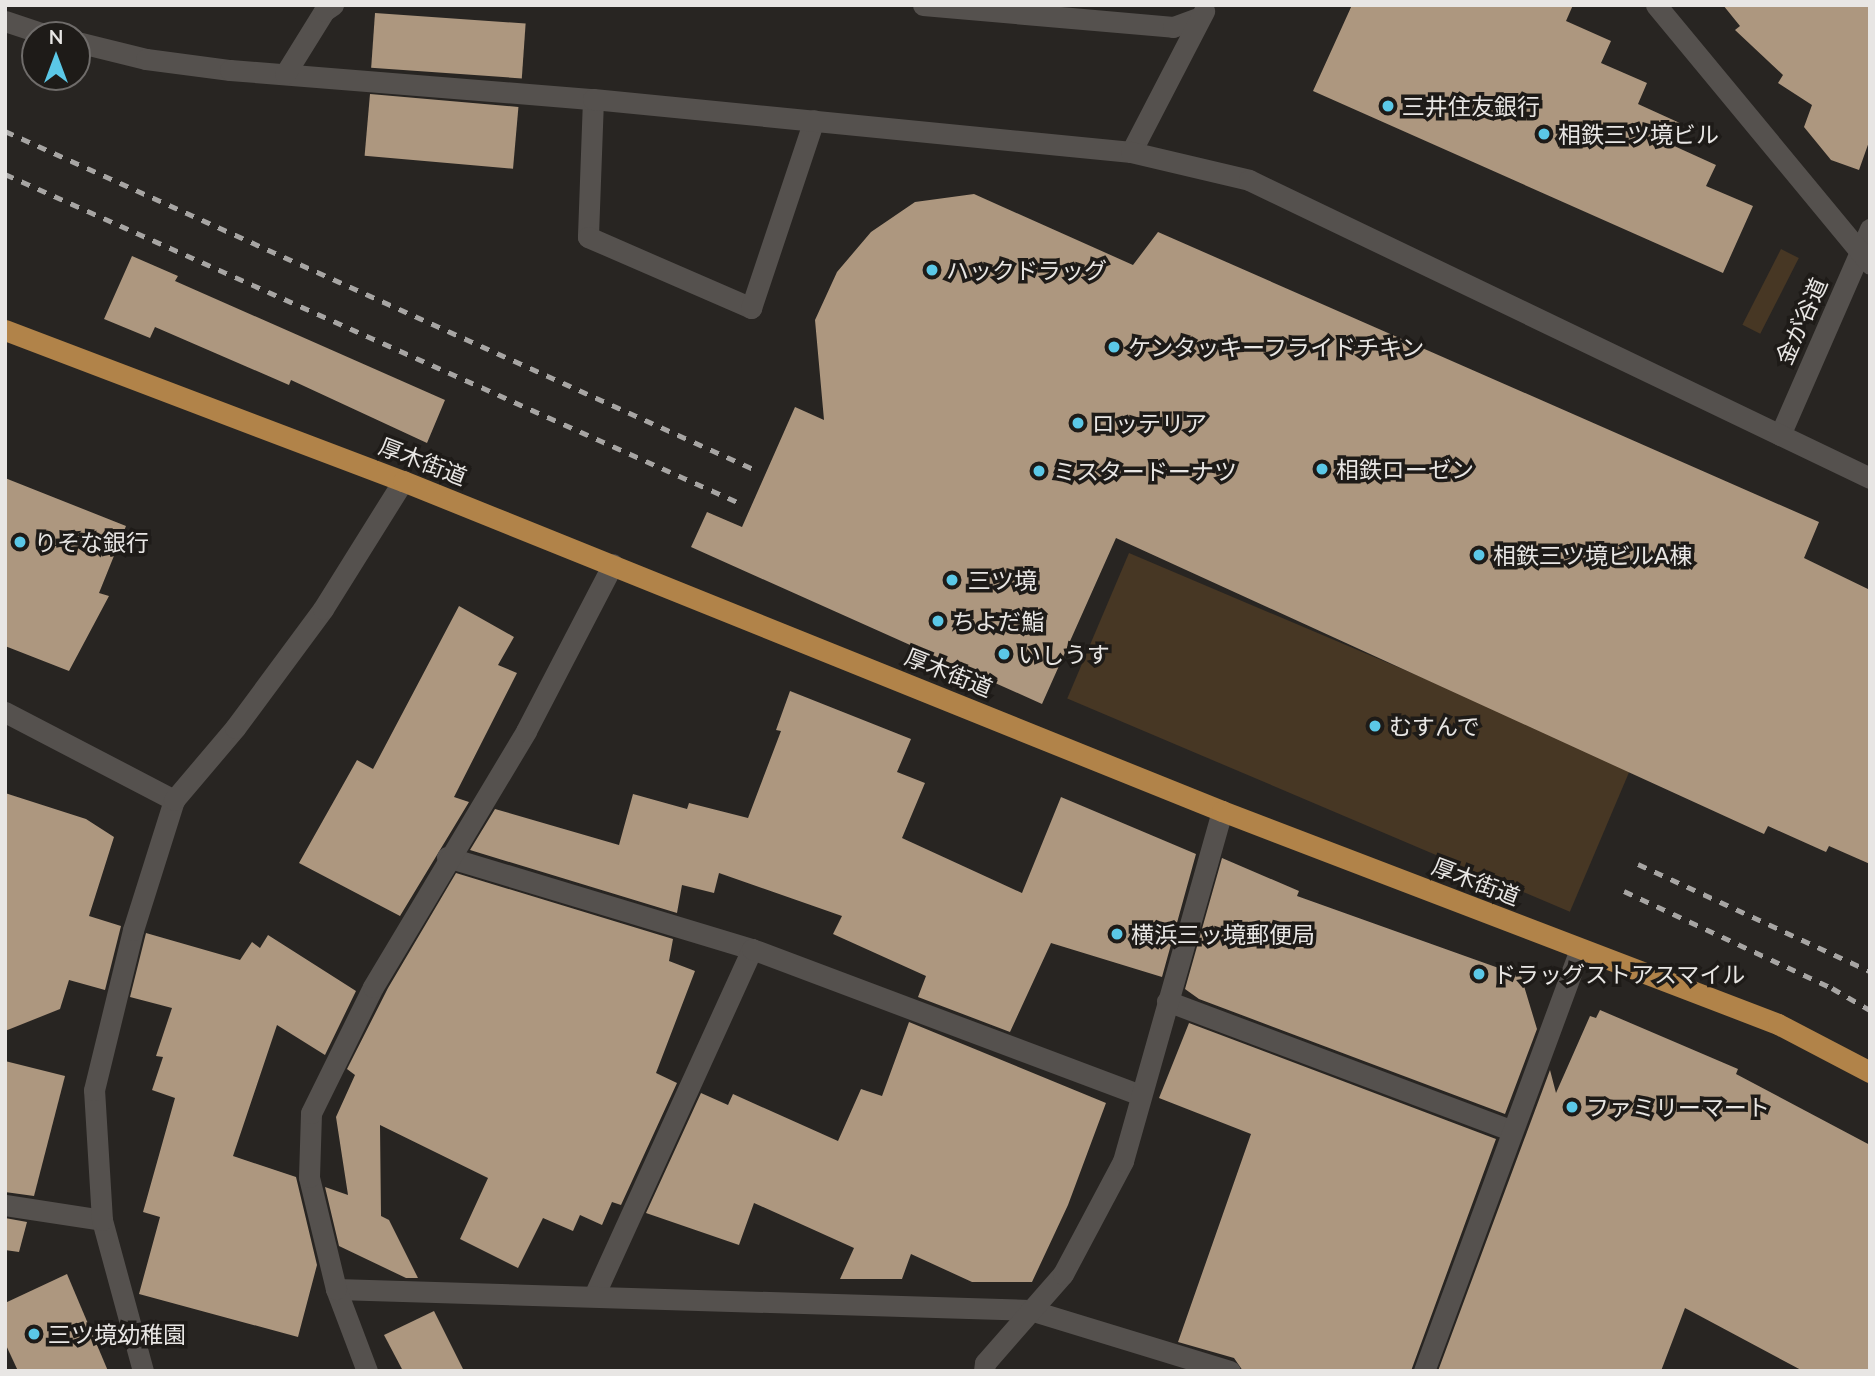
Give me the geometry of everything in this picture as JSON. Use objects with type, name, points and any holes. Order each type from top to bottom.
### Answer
[{"type":"main road","name":"厚木街道","points":[[5,330],[403,481],[1222,811],[1778,1024],[1870,1072]]},
{"type":"street","points":[[285,74],[324,11],[333,5]]},
{"type":"street","points":[[923,5],[1173,27],[1204,11]]},
{"type":"street","points":[[1656,5],[1865,258]]},
{"type":"street","points":[[1131,152],[1204,11]]},
{"type":"street","points":[[91,45],[146,59],[285,74],[593,99],[1131,152],[1249,180],[1870,478]]},
{"type":"street","points":[[593,99],[588,237],[751,308],[814,120]]},
{"type":"street","name":"金が谷道","points":[[1780,435],[1865,258],[1870,229]]},
{"type":"street","points":[[143,1371],[102,1220],[94,1090],[133,930],[174,800],[235,728],[323,609],[403,481]]},
{"type":"street","points":[[368,1371],[335,1289],[309,1177],[311,1113],[335,1057],[447,857],[526,732],[613,564]]},
{"type":"street","points":[[5,712],[174,800]]},
{"type":"street","points":[[984,1371],[985,1363],[1063,1273],[1122,1161],[1222,811]]},
{"type":"street","points":[[447,857],[752,949],[1140,1095]]},
{"type":"street","points":[[594,1295],[752,949]]},
{"type":"street","points":[[1424,1371],[1510,1130],[1580,950]]},
{"type":"street","points":[[1167,1001],[1510,1130]]},
{"type":"street","points":[[5,1205],[102,1220]]},
{"type":"street","points":[[335,1289],[1030,1310],[1230,1371]]},
{"type":"shaded area","points":[[1781,249],[1799,258],[1760,334],[1742,325]]},
{"type":"shaded area","points":[[1129,553],[1632,766],[1570,912],[1067,698]]},
{"type":"building","name":"相鉄三ツ境ビル","points":[[1352,5],[1573,5],[1566,21],[1611,41],[1601,63],[1647,83],[1638,104],[1682,124],[1672,145],[1716,165],[1706,186],[1753,206],[1723,273],[1313,91]]},
{"type":"building","points":[[1723,5],[1870,5],[1870,139],[1859,170],[1831,160],[1804,127],[1812,105],[1778,83],[1783,75],[1735,30],[1740,26]]},
{"type":"building","points":[[375,13],[526,24],[522,78],[371,68]]},
{"type":"building","points":[[370,94],[518,107],[513,169],[365,156]]},
{"type":"building","name":"相鉄三ツ境ビルA棟","points":[[974,194],[1133,265],[1158,232],[1819,522],[1804,558],[1870,590],[1870,864],[1829,846],[1826,852],[1768,826],[1764,834],[1116,538],[1042,704],[691,547],[707,512],[742,527],[795,407],[824,420],[815,320],[837,272],[871,232],[915,202]]},
{"type":"building","points":[[132,256],[178,276],[175,281],[445,400],[427,443],[291,380],[289,385],[155,327],[150,338],[104,319]]},
{"type":"building","points":[[5,478],[126,526],[99,593],[109,596],[69,671],[5,646]]},
{"type":"building","points":[[459,606],[514,637],[498,665],[517,673],[454,797],[469,802],[400,916],[299,863],[357,760],[373,769]]},
{"type":"building","points":[[790,691],[911,739],[897,772],[925,783],[902,838],[1022,893],[1061,797],[1196,854],[1162,977],[1051,943],[1010,1032],[918,997],[926,976],[833,934],[842,916],[719,873],[714,893],[682,885],[677,913],[470,850],[495,809],[619,845],[633,794],[687,809],[689,803],[748,818],[781,731],[776,730]]},
{"type":"building","points":[[5,793],[86,819],[114,837],[89,916],[121,926],[105,990],[69,980],[60,1009],[5,1031]]},
{"type":"building","points":[[1222,858],[1299,891],[1297,896],[1521,976],[1537,1029],[1505,1114],[1199,999],[1185,989]]},
{"type":"building","points":[[456,873],[673,939],[669,961],[695,971],[656,1073],[677,1083],[621,1205],[612,1202],[602,1225],[580,1215],[573,1231],[543,1218],[518,1268],[460,1239],[488,1178],[380,1125],[381,1216],[389,1220],[418,1278],[406,1278],[339,1246],[325,1187],[348,1195],[336,1117],[355,1075],[347,1069],[388,988]]},
{"type":"building","points":[[146,933],[240,960],[252,942],[260,948],[268,935],[356,991],[325,1055],[277,1025],[233,1156],[296,1177],[317,1265],[298,1337],[139,1294],[160,1217],[143,1212],[175,1098],[152,1090],[163,1057],[156,1056],[172,1008],[130,997]]},
{"type":"building","points":[[1600,1010],[1738,1069],[1736,1074],[1870,1145],[1870,1371],[1803,1371],[1685,1308],[1661,1371],[1438,1371],[1550,1070],[1556,1093],[1590,1016],[1596,1018]]},
{"type":"building","points":[[909,1022],[1106,1103],[1068,1205],[1032,1282],[972,1282],[911,1254],[902,1279],[840,1279],[854,1248],[754,1203],[739,1245],[646,1213],[701,1093],[728,1105],[733,1094],[838,1141],[861,1089],[882,1096]]},
{"type":"building","points":[[1189,1023],[1496,1139],[1411,1371],[1243,1371],[1234,1358],[1178,1342],[1251,1134],[1159,1098]]},
{"type":"building","points":[[5,1061],[65,1076],[34,1196],[5,1192]]},
{"type":"building","points":[[5,1218],[27,1222],[19,1252],[5,1250]]},
{"type":"building","points":[[67,1274],[108,1371],[18,1371],[5,1343],[5,1303]]},
{"type":"building","points":[[434,1311],[464,1371],[403,1371],[384,1335]]},
{"type":"railway","points":[[5,131],[758,471]]},
{"type":"railway","points":[[5,174],[742,504]]},
{"type":"railway","points":[[1638,864],[1870,971]]},
{"type":"railway","points":[[1624,891],[1832,988],[1870,1010]]},
{"type":"place","name":"三井住友銀行","points":[[1388,106]]},
{"type":"place","name":"相鉄三ツ境ビル","points":[[1544,134]]},
{"type":"place","name":"ハックドラッグ","points":[[932,270]]},
{"type":"place","name":"ケンタッキーフライドチキン","points":[[1114,347]]},
{"type":"place","name":"ロッテリア","points":[[1078,423]]},
{"type":"place","name":"相鉄ローゼン","points":[[1322,469]]},
{"type":"place","name":"ミスタードーナツ","points":[[1039,471]]},
{"type":"place","name":"りそな銀行","points":[[20,542]]},
{"type":"place","name":"相鉄三ツ境ビルA棟","points":[[1479,555]]},
{"type":"place","name":"三ツ境","points":[[952,580]]},
{"type":"place","name":"ちよだ鮨","points":[[938,621]]},
{"type":"place","name":"いしうす","points":[[1004,654]]},
{"type":"place","name":"むすんで","points":[[1375,726]]},
{"type":"place","name":"横浜三ッ境郵便局","points":[[1117,934]]},
{"type":"place","name":"ドラッグストアスマイル","points":[[1479,974]]},
{"type":"place","name":"ファミリーマート","points":[[1572,1107]]},
{"type":"place","name":"三ツ境幼稚園","points":[[34,1334]]}]
